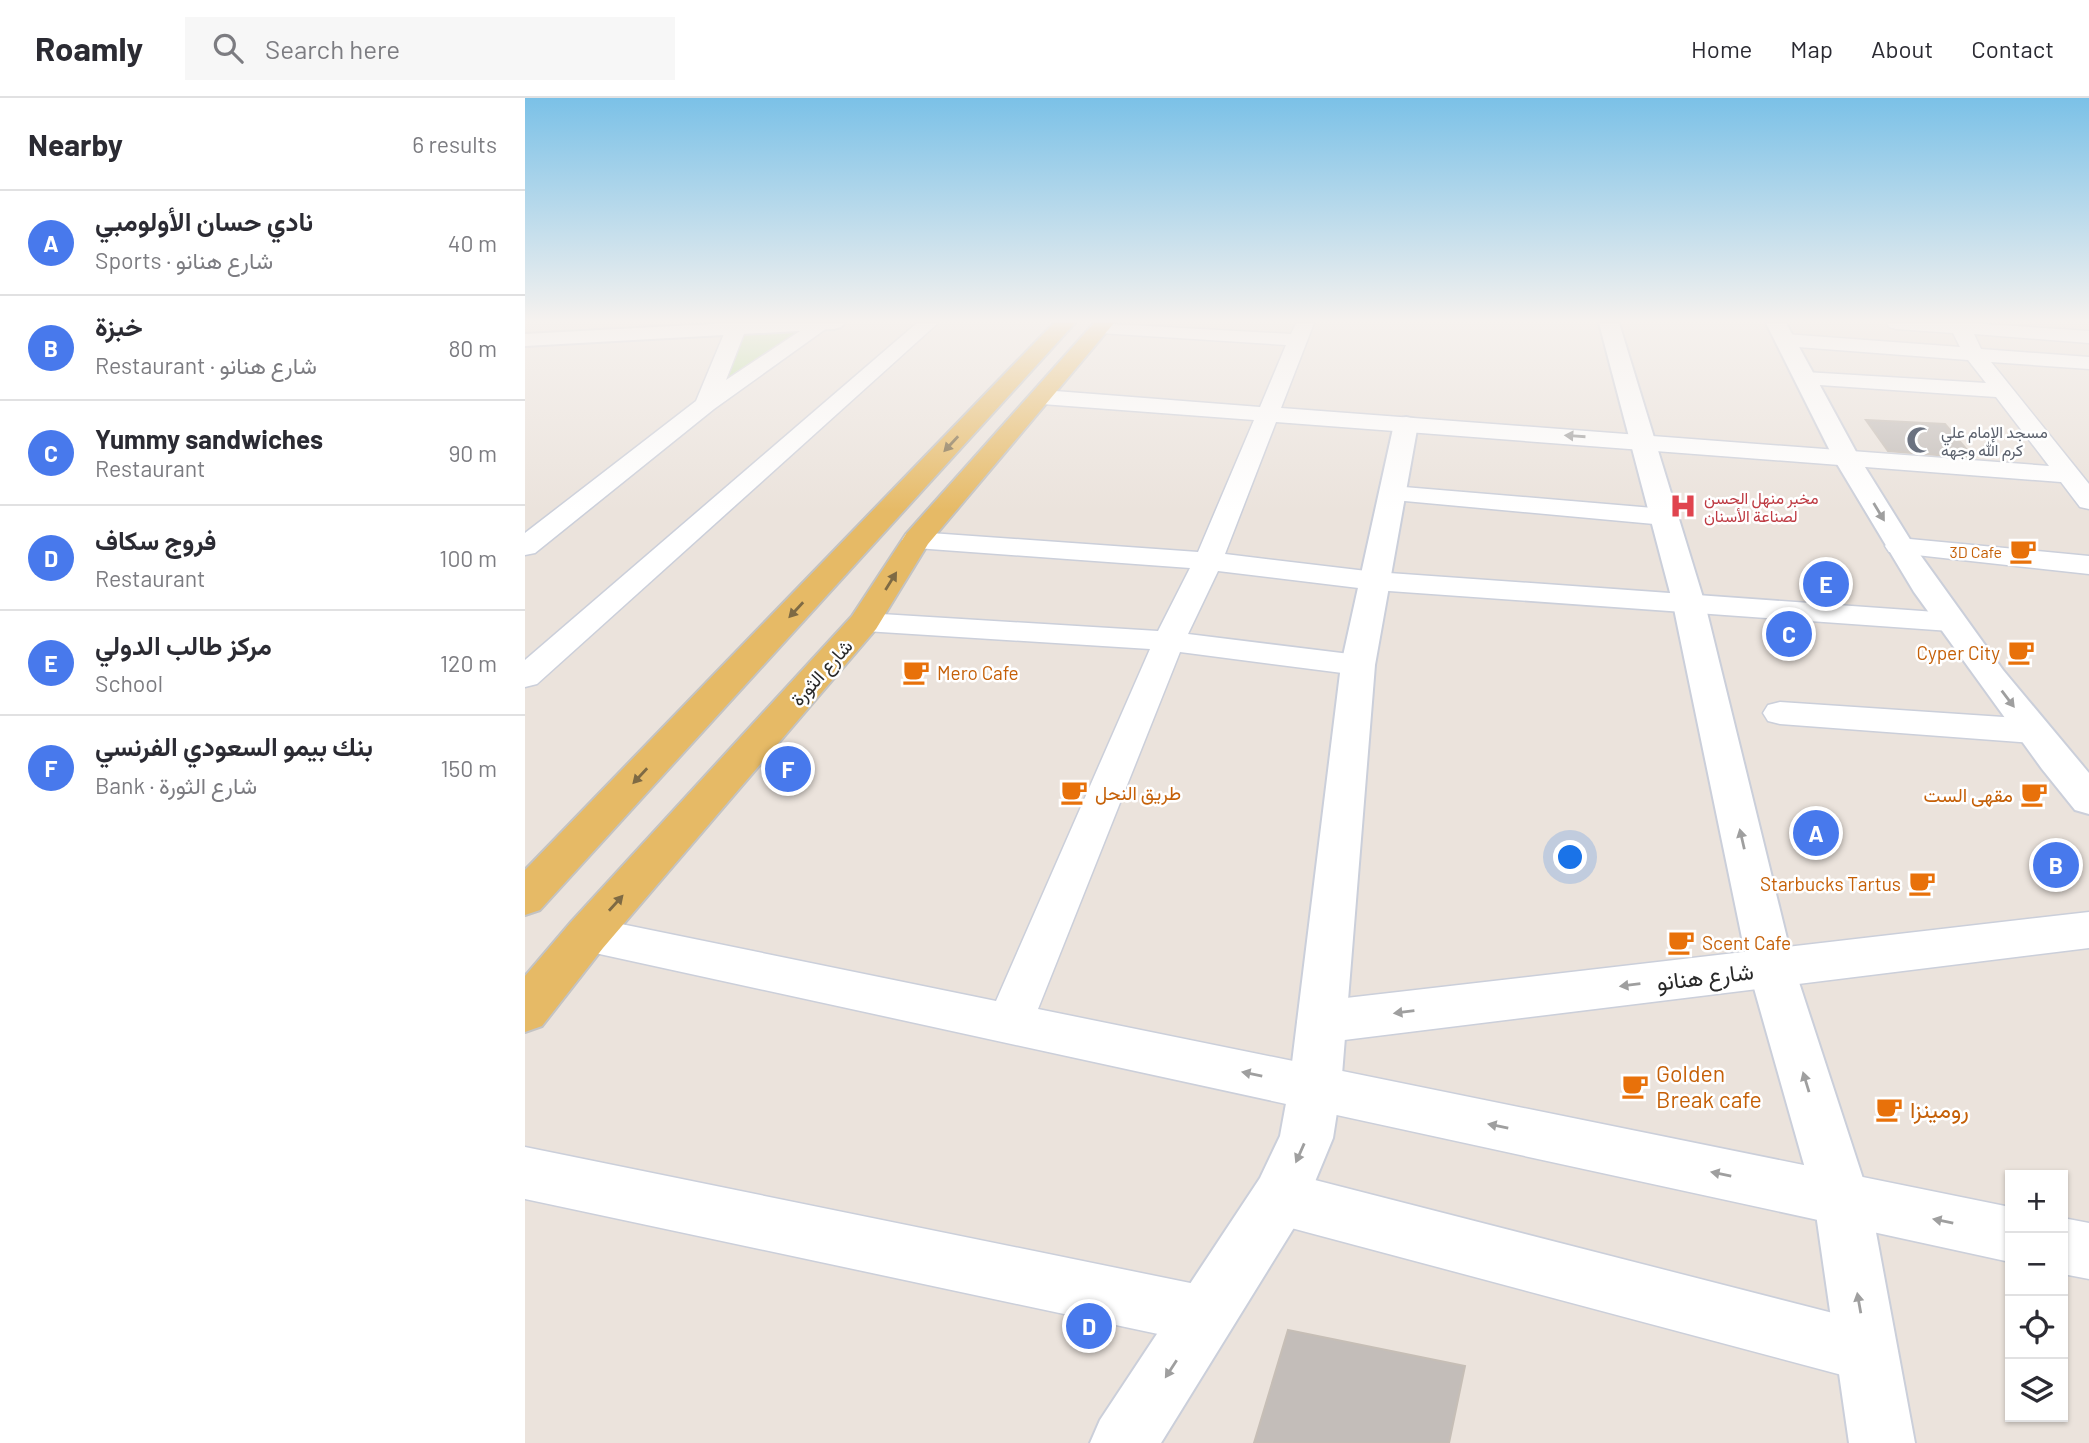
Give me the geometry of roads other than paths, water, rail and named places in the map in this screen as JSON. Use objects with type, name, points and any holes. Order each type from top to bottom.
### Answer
[{"type":"main road","points":[[529,888],[1005,386]]},
{"type":"main road","name":"شارع الثورة","points":[[525,1011],[587,935],[865,622],[916,540],[1051,386]]},
{"type":"street","points":[[706,404],[714,386]]},
{"type":"street","points":[[525,547],[732,386]]},
{"type":"street","points":[[525,677],[857,386]]},
{"type":"street","points":[[1009,1024],[1169,641],[1208,561],[1279,386]]},
{"type":"street","points":[[1627,386],[1689,604],[1771,968],[1842,1200],[1882,1443]]},
{"type":"street","points":[[1809,386],[1847,459],[1950,622],[2089,800]]},
{"type":"street","points":[[1923,386],[2003,391]]},
{"type":"street","points":[[1999,386],[2089,501]]},
{"type":"street","points":[[1042,397],[2067,475]]},
{"type":"street","points":[[1123,1443],[1280,1198],[1306,1138],[1315,1087],[1358,665],[1406,424]]},
{"type":"street","points":[[2051,454],[2089,457]]},
{"type":"street","points":[[1392,494],[1664,517]]},
{"type":"street","points":[[916,540],[1208,561],[1375,581],[1950,622]]},
{"type":"street","points":[[1899,545],[2089,565]]},
{"type":"street","points":[[865,622],[1169,641],[1358,665]]},
{"type":"street","points":[[1780,713],[2033,731]]},
{"type":"street","name":"شارع هنانو","points":[[1320,1022],[2089,930]]},
{"type":"street","points":[[587,935],[2005,1234]]},
{"type":"street","points":[[525,1173],[1205,1315]]},
{"type":"street","points":[[1280,1198],[1868,1352]]},
{"type":"street","points":[[2068,1247],[2089,1251]]},
{"type":"place","name":"مسجد الإمام علي كرم الله وجهه","points":[[1920,440]]},
{"type":"place","name":"مخبر منهل الحسن لصناعة الأسنان","points":[[1683,506]]},
{"type":"place","name":"3D Cafe","points":[[2023,551]]},
{"type":"place","name":"مركز طالب الدولي","points":[[1826,584]]},
{"type":"place","name":"Yummy sandwiches","points":[[1789,634]]},
{"type":"place","name":"Cyper City","points":[[2021,652]]},
{"type":"place","name":"Mero Cafe","points":[[916,672]]},
{"type":"place","name":"بنك بيمو السعودي الفرنسي","points":[[788,769]]},
{"type":"place","name":"طريق النحل","points":[[1074,792]]},
{"type":"place","name":"مقهى الست","points":[[2034,794]]},
{"type":"place","name":"نادي حسان الأولومبي","points":[[1816,833]]},
{"type":"place","name":"خبزة","points":[[2056,865]]},
{"type":"place","name":"Starbucks Tartus","points":[[1922,883]]},
{"type":"place","name":"Scent Cafe","points":[[1681,942]]},
{"type":"place","name":"Golden Break cafe","points":[[1635,1086]]},
{"type":"place","name":"رومينزا","points":[[1889,1109]]},
{"type":"place","name":"فروج سكاف","points":[[1089,1326]]}]
